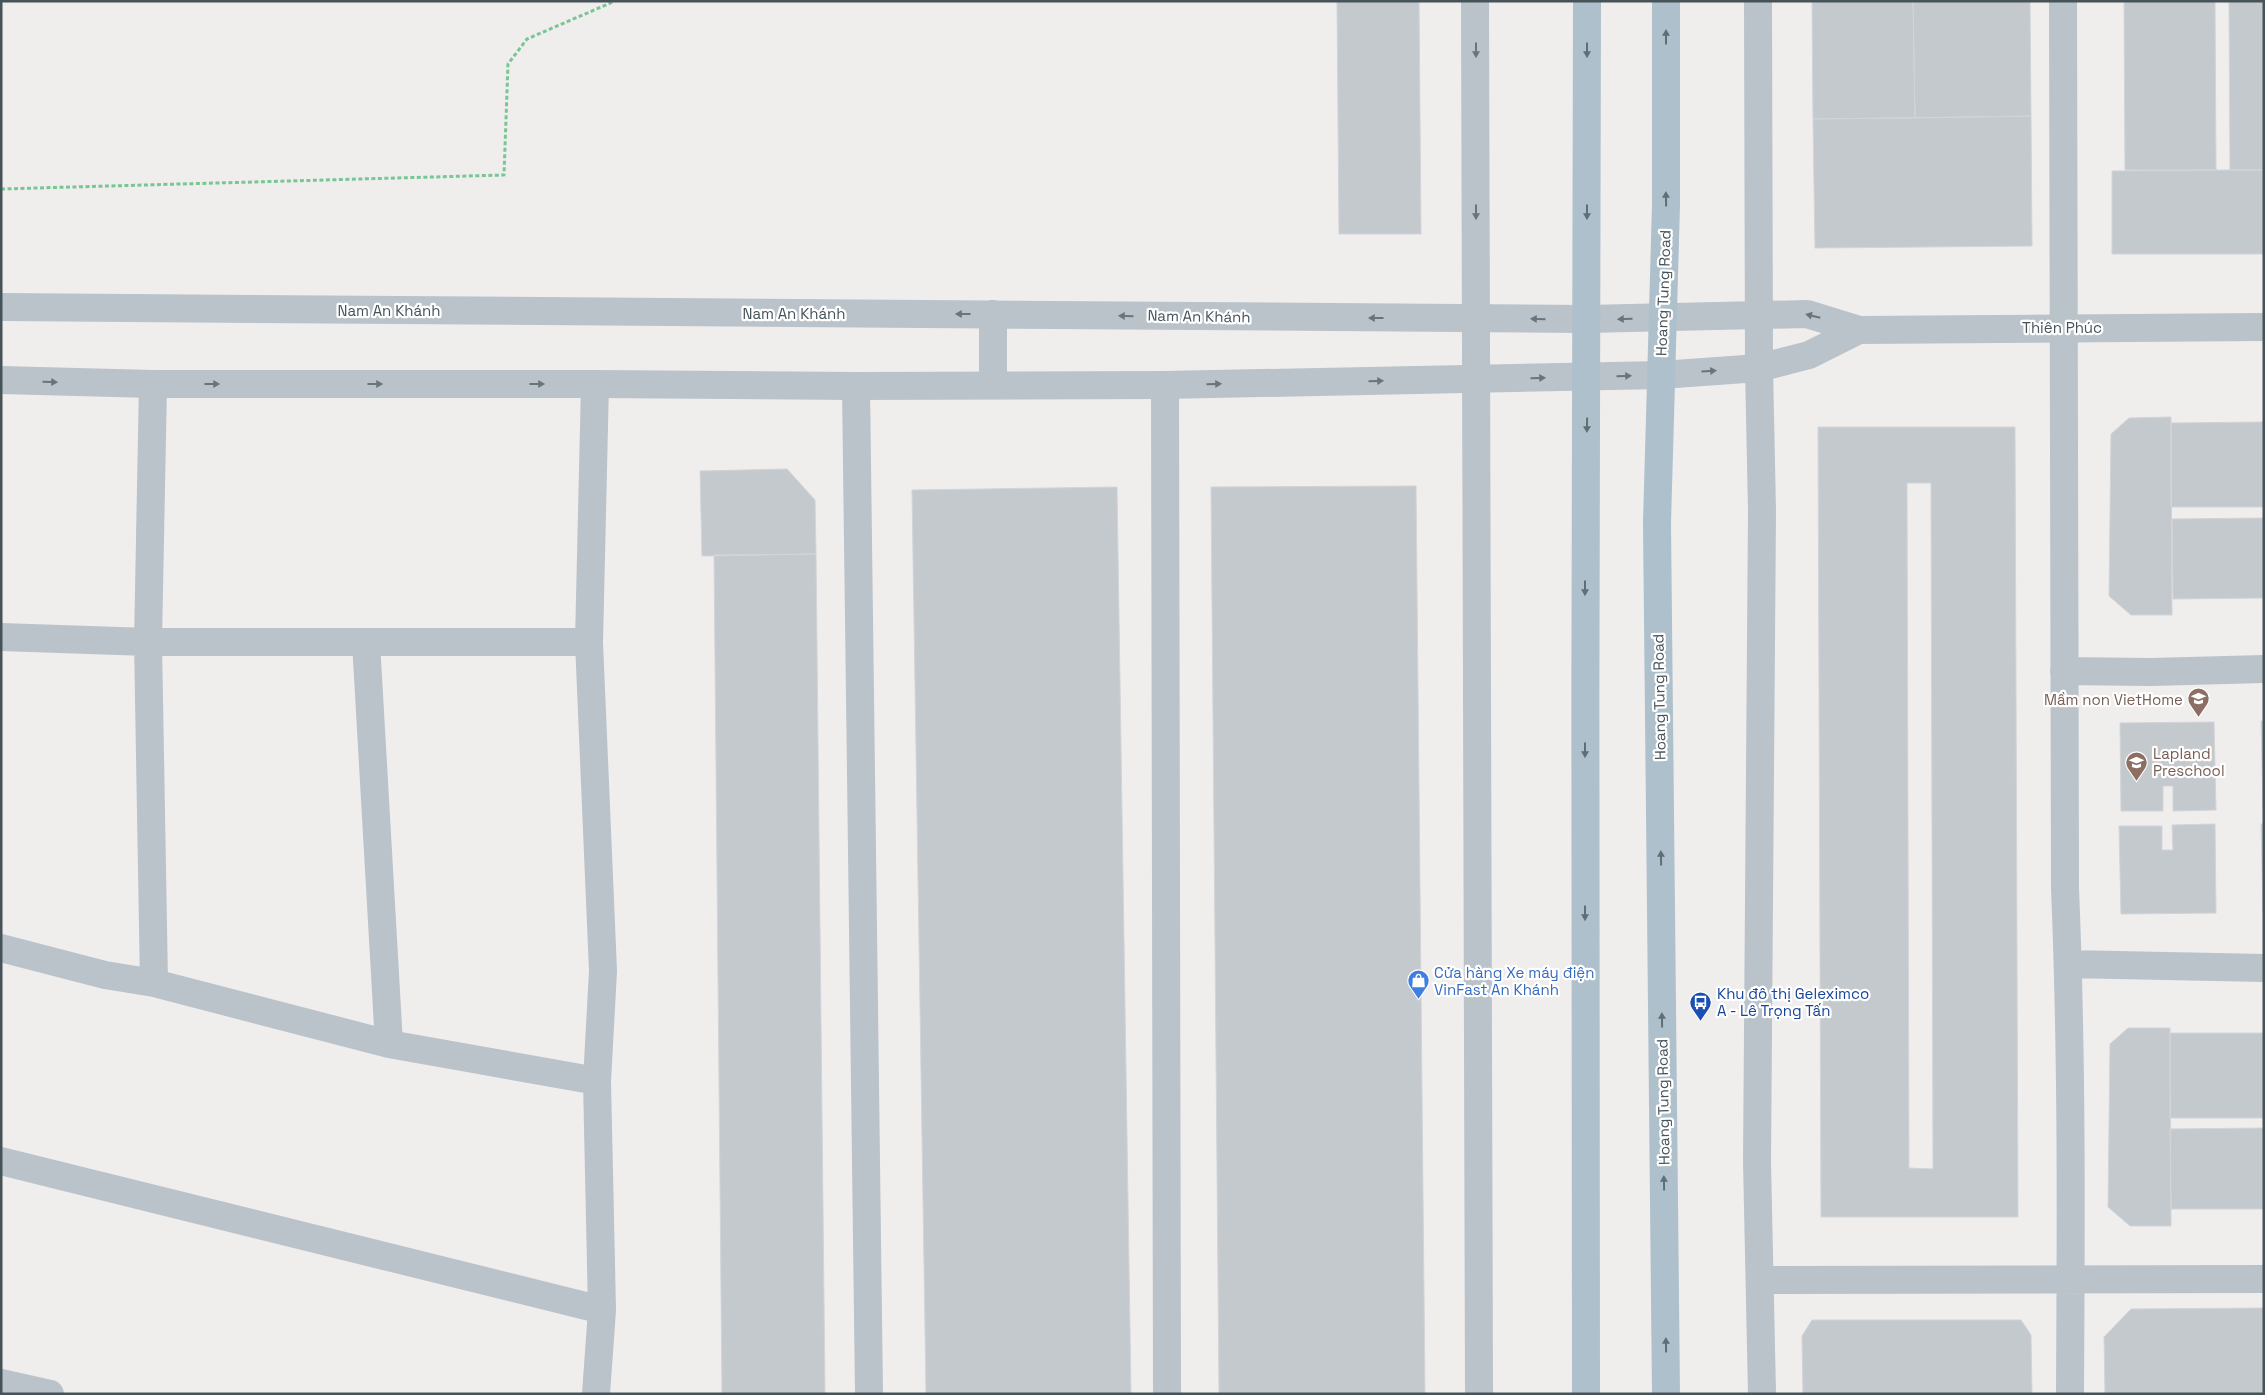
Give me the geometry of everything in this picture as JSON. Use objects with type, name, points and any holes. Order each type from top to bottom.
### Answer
[{"type":"main road","points":[[1586,1394],[1585,524],[1588,376],[1587,1]]},
{"type":"main road","name":"Hoang Tung Road","points":[[1666,1],[1666,205],[1657,523],[1666,1394]]},
{"type":"street","points":[[1476,1],[1479,1394]]},
{"type":"street","points":[[1758,1],[1759,368],[1762,510],[1757,1151],[1762,1394]]},
{"type":"street","points":[[2063,1],[2065,888],[2068,964],[2070,1394]]},
{"type":"street","name":"Nam An Khánh","points":[[1,307],[1587,319],[1663,318]]},
{"type":"street","points":[[992,385],[993,314]]},
{"type":"street","name":"Thiên Phúc","points":[[1663,318],[1807,314],[1859,330],[2264,327]]},
{"type":"street","name":"Thiên Phúc","points":[[1165,385],[1661,375],[1759,368],[1809,355],[1859,330]]},
{"type":"street","points":[[1,380],[153,384],[1165,385],[1167,1394]]},
{"type":"street","points":[[153,384],[148,642],[154,984]]},
{"type":"street","points":[[594,384],[589,642],[603,971],[597,1081],[602,1310],[596,1394]]},
{"type":"street","points":[[856,386],[869,1394]]},
{"type":"street","points":[[1,637],[148,642],[589,642]]},
{"type":"street","points":[[366,642],[389,1044]]},
{"type":"street","points":[[2064,670],[2151,672],[2264,669]]},
{"type":"street","points":[[1,948],[105,976],[154,984],[389,1044],[597,1081]]},
{"type":"street","points":[[2068,964],[2264,968]]},
{"type":"street","points":[[1,1161],[602,1310]]},
{"type":"street","points":[[1760,1280],[2264,1279]]},
{"type":"street","points":[[1,1383],[50,1394]]},
{"type":"path","points":[[1,189],[504,175],[508,64],[527,39],[615,1]]},
{"type":"building","points":[[1337,1],[1419,1],[1421,234],[1339,234]]},
{"type":"building","points":[[1812,1],[1913,1],[1915,118],[1813,119]]},
{"type":"building","points":[[1913,1],[2030,1],[2031,116],[1915,118]]},
{"type":"building","points":[[2124,1],[2215,1],[2216,170],[2125,170]]},
{"type":"building","points":[[2229,1],[2264,1],[2264,170],[2230,170]]},
{"type":"building","points":[[2031,116],[2032,246],[1815,248],[1813,119]]},
{"type":"building","points":[[2264,170],[2264,254],[2112,254],[2112,171]]},
{"type":"building","points":[[2171,417],[2172,615],[2131,615],[2109,596],[2111,434],[2129,418]]},
{"type":"building","points":[[2264,422],[2264,507],[2171,507],[2171,423]]},
{"type":"building","points":[[1818,427],[2015,427],[2018,1217],[1821,1217]],"holes":[[[1907,483],[1931,483],[1933,1169],[1909,1168]]]},
{"type":"building","points":[[787,469],[815,500],[816,554],[702,556],[700,471]]},
{"type":"building","points":[[1416,486],[1425,1394],[1219,1394],[1211,487]]},
{"type":"building","points":[[1117,487],[1131,1394],[926,1394],[912,490]]},
{"type":"building","points":[[2264,518],[2264,598],[2173,599],[2172,519]]},
{"type":"building","points":[[816,554],[825,1394],[722,1394],[714,555]]},
{"type":"building","points":[[2261,721],[2264,721],[2264,809],[2263,809]]},
{"type":"building","points":[[2214,722],[2216,810],[2173,811],[2173,786],[2163,786],[2163,811],[2121,811],[2120,723]]},
{"type":"building","points":[[2215,824],[2216,913],[2121,914],[2119,826],[2162,826],[2162,850],[2173,850],[2172,825]]},
{"type":"building","points":[[2261,824],[2264,824],[2264,912],[2263,912]]},
{"type":"building","points":[[2128,1028],[2170,1028],[2171,1226],[2130,1226],[2108,1207],[2110,1044]]},
{"type":"building","points":[[2170,1033],[2264,1033],[2264,1118],[2170,1118]]},
{"type":"building","points":[[2264,1128],[2264,1209],[2171,1209],[2170,1129]]},
{"type":"building","points":[[2264,1308],[2264,1394],[2105,1394],[2104,1337],[2131,1309]]},
{"type":"building","points":[[1812,1320],[2021,1320],[2031,1335],[2032,1394],[1803,1394],[1802,1336]]},
{"type":"place","name":"Mầm non VietHome","points":[[2199,718]]},
{"type":"place","name":"Lapland Preschool","points":[[2137,781]]},
{"type":"place","name":"Cửa hàng Xe máy điện VinFast An Khánh","points":[[1418,1000]]},
{"type":"place","name":"Khu đô thị Geleximco A - Lê Trọng Tấn","points":[[1701,1021]]}]
